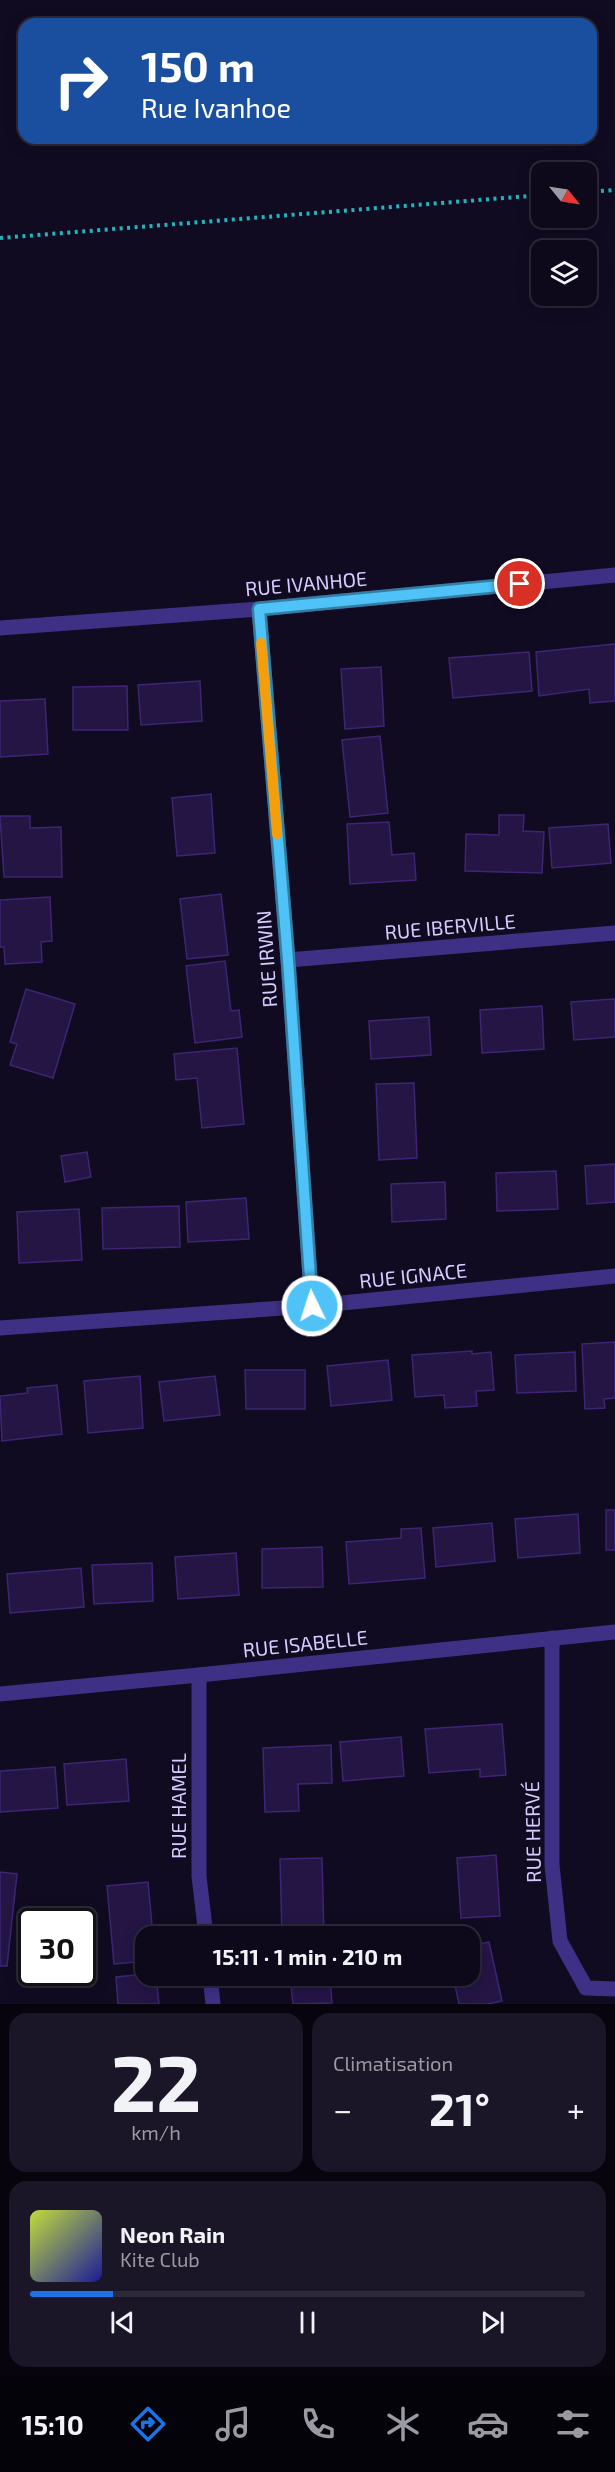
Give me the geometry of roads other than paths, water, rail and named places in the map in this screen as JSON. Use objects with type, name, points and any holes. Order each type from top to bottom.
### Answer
[{"type":"street","name":"RUE IVANHOE","points":[[0,628],[259,609],[615,575]]},
{"type":"street","name":"RUE IRWIN","points":[[259,609],[288,960],[312,1306]]},
{"type":"street","name":"RUE IBERVILLE","points":[[288,960],[615,933]]},
{"type":"street","name":"RUE IGNACE","points":[[0,1328],[312,1306],[615,1276]]},
{"type":"street","name":"RUE ISABELLE","points":[[0,1694],[200,1676],[615,1632]]},
{"type":"street","name":"RUE HERVÉ","points":[[552,1638],[552,1865],[560,1941],[586,1988],[615,1989]]},
{"type":"street","name":"RUE HAMEL","points":[[200,1676],[199,1876],[205,1926]]},
{"type":"street","points":[[211,1986],[213,2004]]}]
